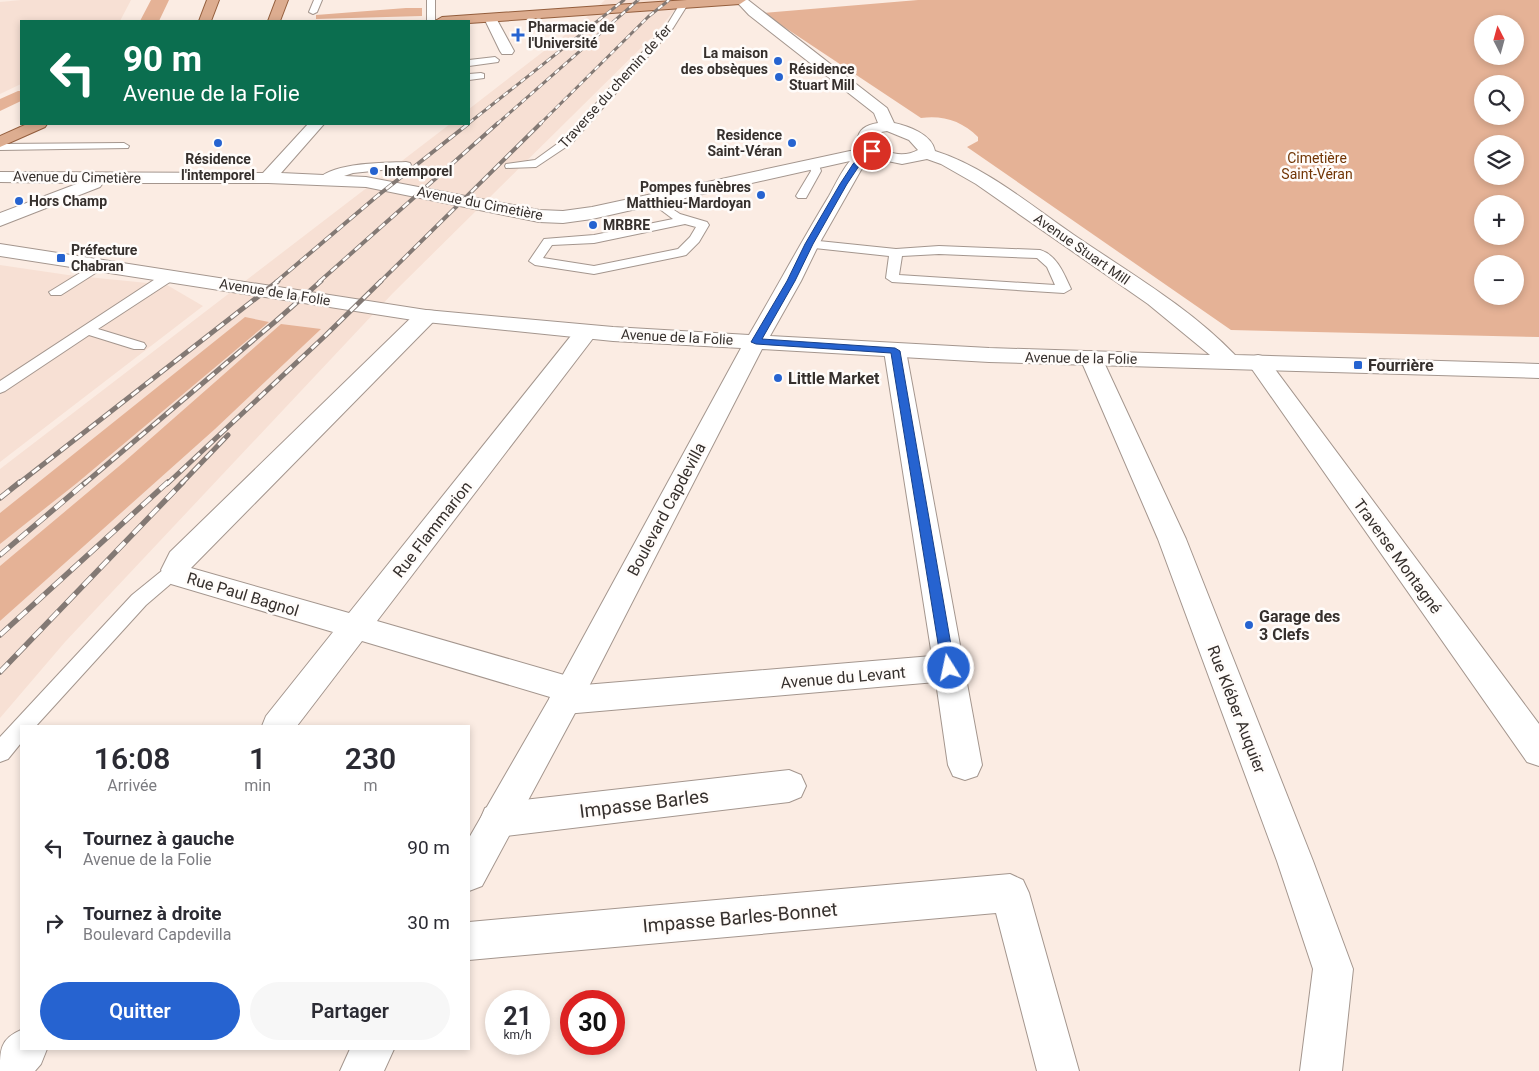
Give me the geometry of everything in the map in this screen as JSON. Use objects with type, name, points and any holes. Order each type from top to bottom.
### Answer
[{"type":"main road","points":[[205,20],[212,0]]},
{"type":"main road","points":[[275,20],[282,0]]},
{"type":"main road","points":[[458,20],[741,0]]},
{"type":"main road","points":[[0,130],[20,120]]},
{"type":"main road","points":[[0,142],[37,125]]},
{"type":"street","points":[[741,0],[881,111],[886,126]]},
{"type":"street","points":[[490,18],[506,51]]},
{"type":"street","points":[[268,178],[315,125]]},
{"type":"street","points":[[886,126],[905,131],[924,145],[927,149],[926,153],[919,157],[906,158],[868,154],[865,142],[866,133],[870,129],[886,126]]},
{"type":"street","name":"Avenue Stuart Mill","points":[[926,153],[947,160],[982,180],[1155,300],[1211,343],[1228,361]]},
{"type":"street","name":"Avenue du Cimetière","points":[[0,177],[268,178],[385,184],[539,216],[563,217],[653,200],[850,156],[868,154]]},
{"type":"street","name":"Boulevard Capdevilla","points":[[470,871],[568,695],[756,342],[791,281],[809,244],[854,168],[868,154]]},
{"type":"street","points":[[0,220],[108,178]]},
{"type":"street","name":"Avenue de la Folie","points":[[0,250],[101,264],[426,316],[586,332],[895,351],[1539,371]]},
{"type":"street","name":"Rue Paul Bagnol","points":[[426,316],[180,559],[175,570],[181,576],[356,627],[568,695]]},
{"type":"street","name":"Rue Flammarion","points":[[279,725],[586,332]]},
{"type":"street","points":[[895,351],[965,765]]},
{"type":"street","name":"Rue Kléber Auquier","points":[[1091,358],[1172,539],[1295,862],[1333,969],[1321,1071]]},
{"type":"street","name":"Traverse Montagné","points":[[1258,362],[1539,751]]},
{"type":"street","name":"Avenue du Levant","points":[[568,695],[949,668]]},
{"type":"street","name":"Impasse Barles","points":[[498,820],[789,786]]},
{"type":"street","name":"Impasse Barles-Bonnet","points":[[470,942],[1010,894],[1058,1071]]},
{"type":"street","points":[[9,1071],[25,1050]]},
{"type":"street","points":[[361,1071],[372,1050]]},
{"type":"lane","points":[[313,12],[318,0]]},
{"type":"lane","points":[[431,0],[431,20]]},
{"type":"lane","name":"Traverse du chemin de fer","points":[[510,166],[532,165],[539,162],[568,141],[670,26],[684,4]]},
{"type":"lane","points":[[470,62],[495,60]]},
{"type":"lane","points":[[470,77],[481,76]]},
{"type":"lane","points":[[0,147],[124,146]]},
{"type":"lane","points":[[802,196],[816,171],[814,164]]},
{"type":"lane","points":[[323,180],[332,175],[350,170],[375,166],[406,165]]},
{"type":"lane","points":[[653,200],[669,214],[683,221],[702,225],[696,239],[682,252],[594,270],[535,261],[548,242],[594,239],[683,221]]},
{"type":"lane","points":[[809,244],[896,253],[939,250],[1040,254],[1053,265],[1064,289],[892,278],[896,253]]},
{"type":"lane","points":[[56,292],[101,264]]},
{"type":"lane","points":[[0,388],[171,275]]},
{"type":"lane","points":[[87,330],[138,346]]},
{"type":"lane","points":[[24,725],[139,600],[175,570]]},
{"type":"lane","points":[[0,752],[20,729]]},
{"type":"shaded area","points":[[21,0],[131,0],[121,20],[20,20],[20,84],[0,94],[0,2]]},
{"type":"shaded area","points":[[605,0],[683,0],[654,35],[393,293],[65,642],[0,718],[0,469],[449,125],[470,125],[470,108],[579,24]]},
{"type":"shaded area","points":[[0,265],[68,275],[167,285],[203,306],[0,462]]},
{"type":"green space","points":[[151,0],[169,0],[159,20],[141,20]]},
{"type":"green space","name":"Cimetière Saint-Véran","points":[[918,0],[1539,0],[1539,337],[1231,330],[967,147],[978,141],[978,137],[972,131],[952,120],[937,117],[921,118],[763,13]]},
{"type":"green space","points":[[422,8],[422,16],[316,19],[316,15]]},
{"type":"green space","points":[[20,91],[20,101],[0,111],[0,99]]},
{"type":"green space","points":[[245,317],[269,322],[77,483],[0,544],[0,513]]},
{"type":"green space","points":[[281,324],[321,329],[215,429],[0,621],[0,566],[124,462]]},
{"type":"railway","points":[[470,122],[624,0]]},
{"type":"railway","points":[[497,124],[638,0]]},
{"type":"railway","points":[[540,124],[648,17],[669,0]]},
{"type":"railway","points":[[319,282],[498,123]]},
{"type":"railway","points":[[380,282],[541,123]]},
{"type":"railway","points":[[276,282],[376,197],[467,125]]},
{"type":"railway","points":[[18,484],[278,281]]},
{"type":"railway","points":[[84,484],[321,281]]},
{"type":"railway","points":[[167,484],[381,281]]},
{"type":"railway","points":[[181,484],[228,435]]},
{"type":"railway","points":[[0,498],[20,482]]},
{"type":"railway","points":[[0,555],[86,482]]},
{"type":"railway","points":[[0,635],[168,482]]},
{"type":"railway","points":[[0,672],[183,482]]},
{"type":"place","name":"Pharmacie de l'Université","points":[[518,35]]},
{"type":"place","name":"La maison des obsèques","points":[[778,61]]},
{"type":"place","name":"Résidence Stuart Mill","points":[[779,77]]},
{"type":"place","name":"Résidence l'intemporel","points":[[218,143]]},
{"type":"place","name":"Residence Saint-Véran","points":[[792,143]]},
{"type":"place","name":"Intemporel","points":[[374,171]]},
{"type":"place","name":"Pompes funèbres Matthieu-Mardoyan","points":[[761,195]]},
{"type":"place","name":"Hors Champ","points":[[19,201]]},
{"type":"place","name":"MRBRE","points":[[593,225]]},
{"type":"place","name":"Préfecture Chabran","points":[[61,258]]},
{"type":"place","name":"Fourrière","points":[[1358,365]]},
{"type":"place","name":"Little Market","points":[[778,378]]},
{"type":"place","name":"Garage des 3 Clefs","points":[[1249,625]]},
{"type":"route","points":[[872,151],[864,156],[856,165],[844,184],[756,342],[895,351],[949,668]]}]
